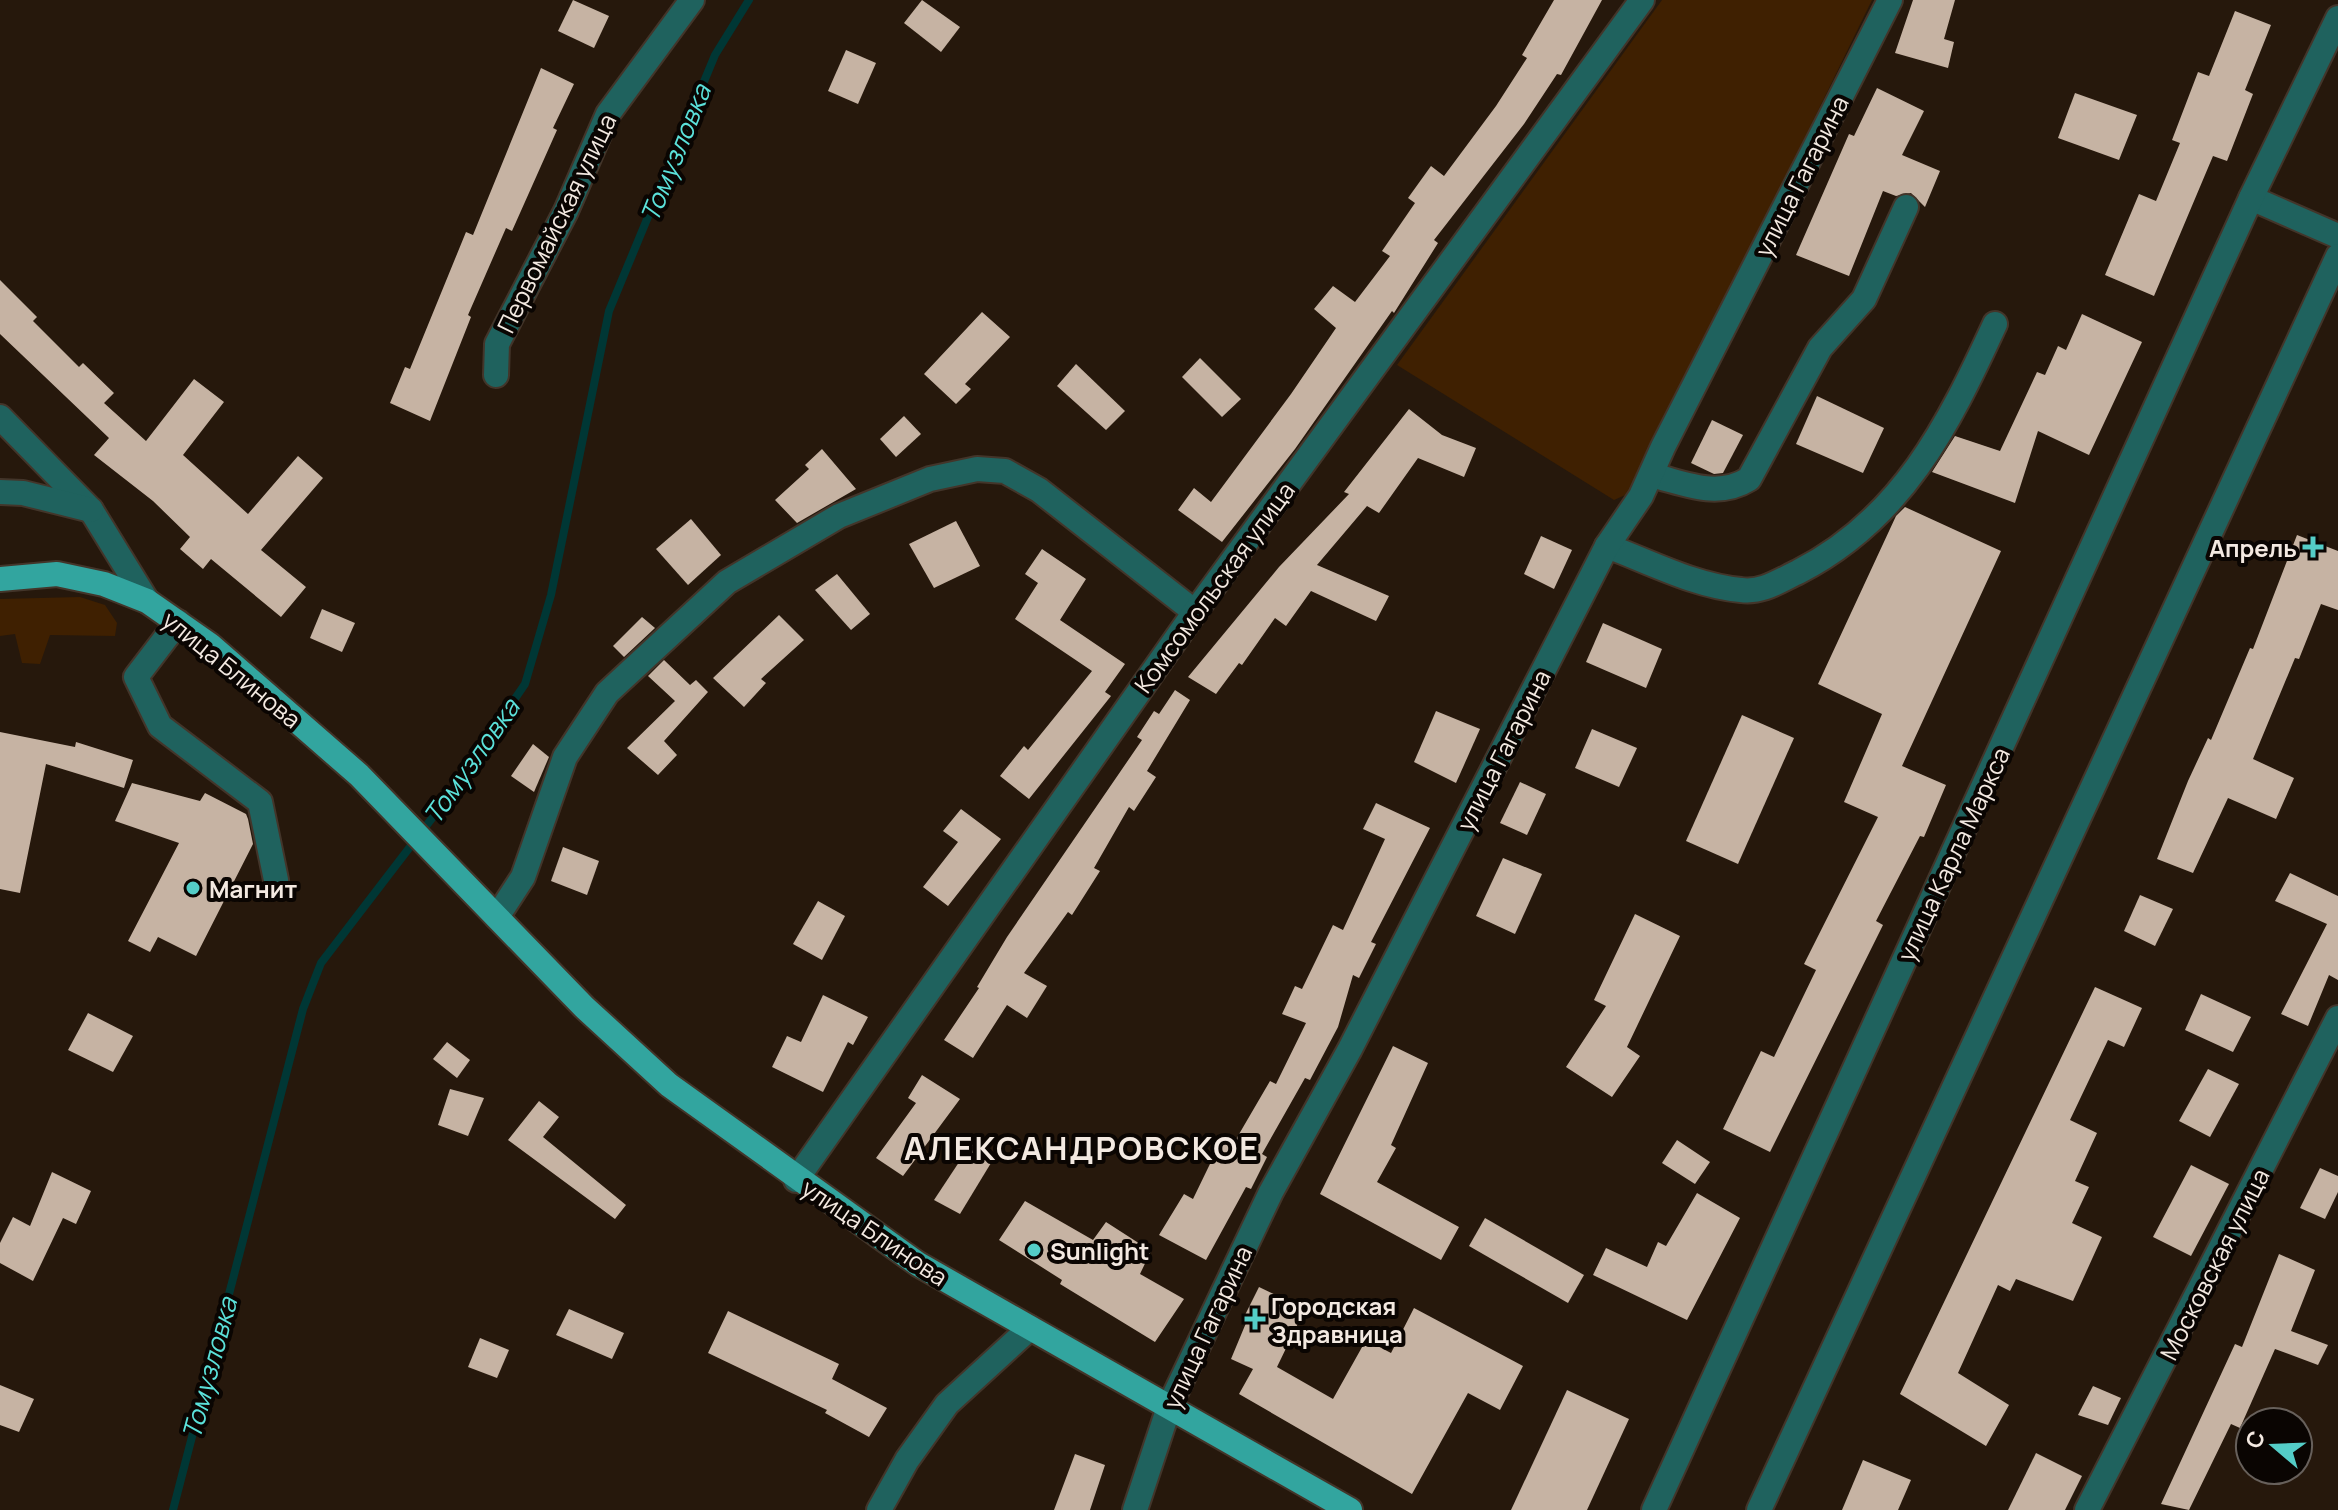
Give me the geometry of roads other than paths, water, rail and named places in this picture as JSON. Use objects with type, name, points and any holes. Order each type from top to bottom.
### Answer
[{"type":"main road","name":"улица Блинова","points":[[0,579],[57,574],[104,584],[147,601],[178,622],[210,645],[359,775],[584,1007],[669,1085],[796,1180],[918,1264],[1350,1510]]},
{"type":"street","name":"Первомайская улица","points":[[496,375],[497,344],[566,211],[608,114],[692,0]]},
{"type":"street","name":"Комсомольская улица","points":[[796,1180],[1195,612],[1642,0]]},
{"type":"street","name":"улица Гагарина","points":[[1135,1510],[1169,1407],[1271,1192],[1350,1049],[1607,546],[1641,496],[1890,0]]},
{"type":"street","name":"улица Карла Маркса","points":[[1654,1510],[2251,198],[2338,18]]},
{"type":"street","points":[[2251,198],[2338,236]]},
{"type":"street","points":[[1651,475],[1714,491],[1734,488],[1749,479],[1820,348],[1864,299],[1906,207]]},
{"type":"street","points":[[1759,1510],[2338,256]]},
{"type":"street","points":[[1607,546],[1708,583],[1742,591],[1761,590],[1834,554],[1900,491],[1930,450],[1955,410],[1995,324]]},
{"type":"street","points":[[0,417],[91,510],[147,601]]},
{"type":"street","points":[[497,917],[523,877],[565,757],[607,693],[727,582],[839,516],[930,479],[977,469],[1005,471],[1039,490],[1195,612]]},
{"type":"street","points":[[0,492],[23,493],[91,510]]},
{"type":"street","points":[[178,622],[136,677],[160,726],[260,802],[276,880]]},
{"type":"street","name":"Московская улица","points":[[2087,1510],[2338,1018]]},
{"type":"street","points":[[879,1510],[907,1460],[947,1404],[1030,1328]]},
{"type":"waterway","name":"Томузловка","points":[[173,1510],[303,1009],[321,963],[446,800],[525,684],[551,595],[609,311],[715,55],[749,0]]},
{"type":"place","name":"Апрель","points":[[2313,547]]},
{"type":"place","name":"Магнит","points":[[193,888]]},
{"type":"place","name":"Sunlight","points":[[1034,1250]]},
{"type":"place","name":"Городская Здравница","points":[[1255,1319]]},
{"type":"district","name":"АЛЕКСАНДРОВСКОЕ","points":[[1082,1148]]}]
